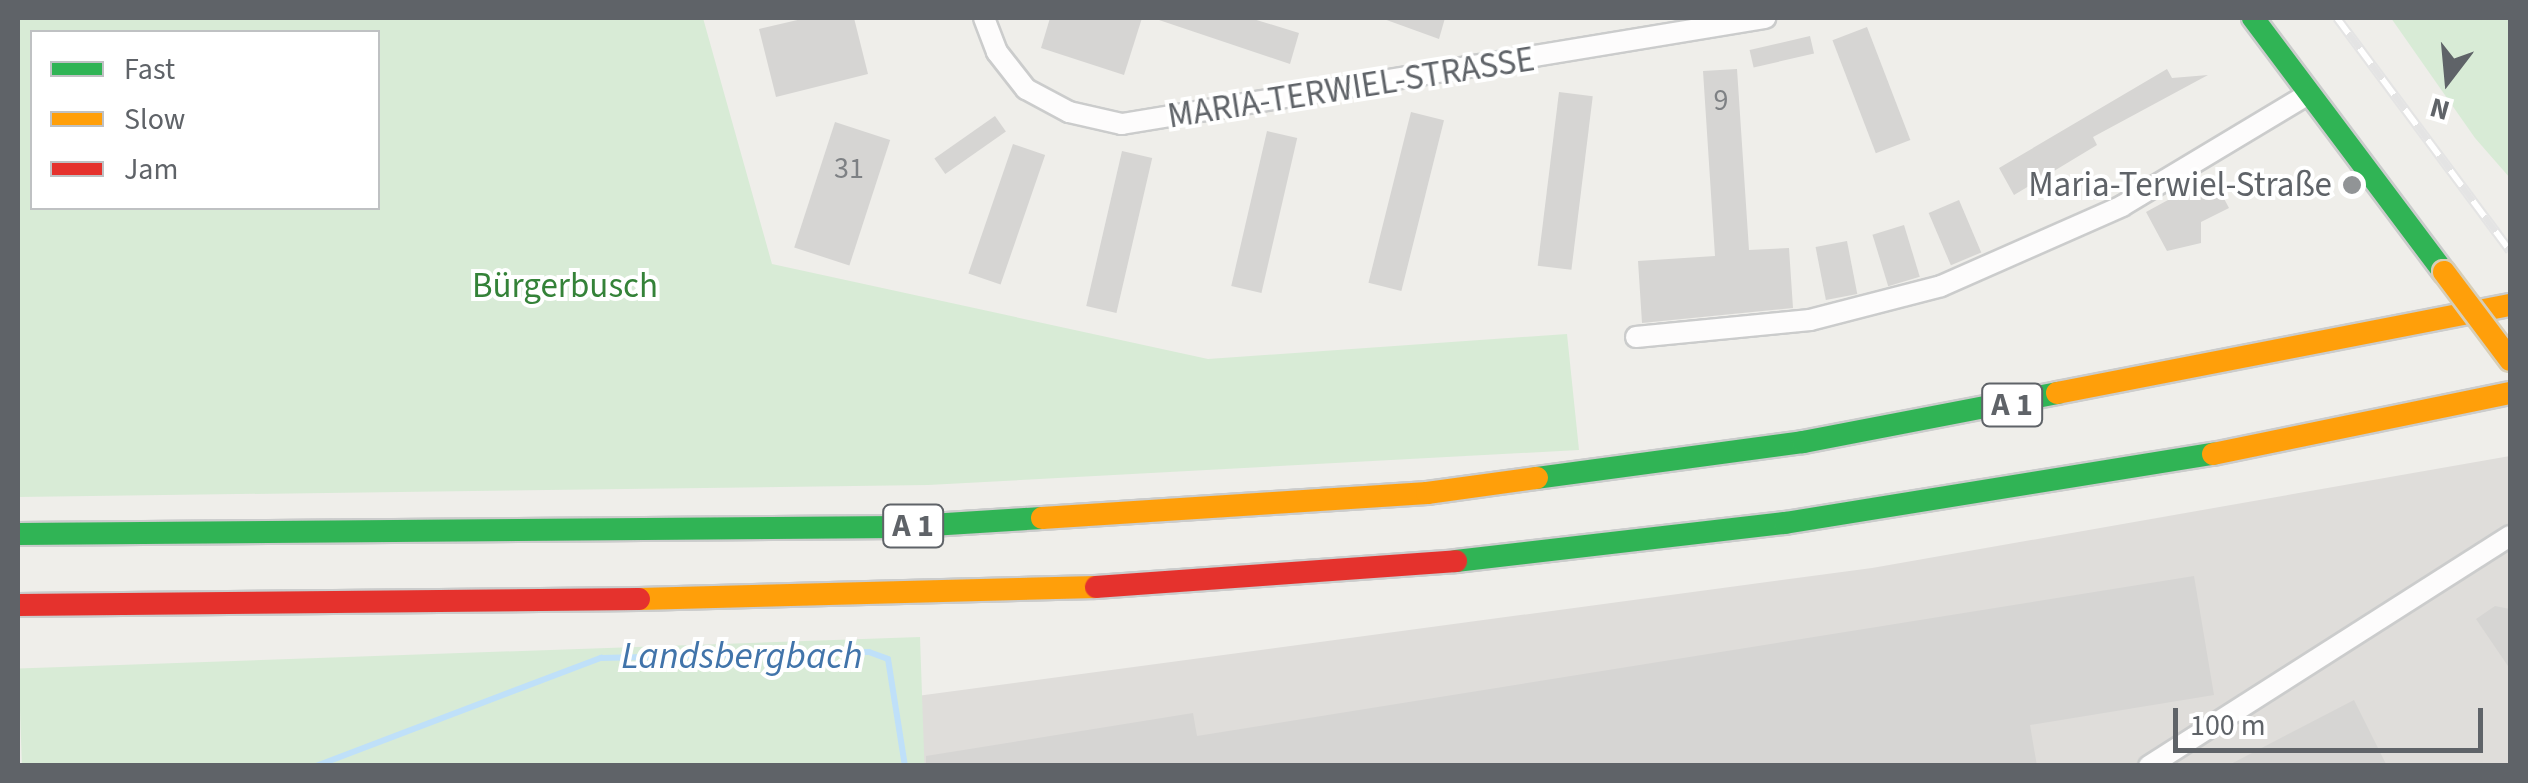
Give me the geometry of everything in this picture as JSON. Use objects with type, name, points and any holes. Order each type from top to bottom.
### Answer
[{"type":"main road","points":[[2253,18],[2510,360]]},
{"type":"main road","name":"A 1","points":[[18,534],[900,527],[1390,496],[1803,442],[2510,305]]},
{"type":"main road","name":"A 1","points":[[18,605],[926,596],[1330,576],[1785,523],[2242,448],[2510,394]]},
{"type":"street","name":"MARIA-TERWIEL-STRASSE","points":[[984,18],[996,52],[1026,90],[1069,112],[1122,124],[1765,18]]},
{"type":"street","points":[[1636,337],[1810,320],[1941,286],[2122,206],[2310,93]]},
{"type":"street","points":[[2149,766],[2510,536]]},
{"type":"shaded area","points":[[2510,456],[2510,765],[924,766],[917,696],[1872,568]]},
{"type":"green space","name":"Bürgerbusch","points":[[18,18],[703,18],[772,264],[1208,359],[1567,334],[1579,450],[928,485],[18,497]]},
{"type":"green space","points":[[2391,18],[2510,18],[2510,178],[2475,138]]},
{"type":"green space","points":[[920,637],[924,765],[22,766],[19,668]]},
{"type":"building","points":[[806,18],[854,18],[868,74],[776,97],[759,29]]},
{"type":"building","points":[[1050,18],[1142,18],[1124,75],[1041,48]]},
{"type":"building","points":[[1153,18],[1250,18],[1299,33],[1290,64]]},
{"type":"building","points":[[1381,18],[1445,18],[1439,39]]},
{"type":"building","points":[[1867,27],[1910,140],[1876,153],[1832,40]]},
{"type":"building","points":[[1810,36],[1814,54],[1754,67],[1750,50]]},
{"type":"building","points":[[1737,69],[1749,250],[1789,248],[1793,308],[1642,323],[1638,261],[1715,256],[1703,71]]},
{"type":"building","points":[[2167,69],[2172,78],[2208,75],[2093,137],[2097,145],[2014,195],[1999,168]]},
{"type":"building","points":[[1559,92],[1593,96],[1571,270],[1538,266]]},
{"type":"building","points":[[1411,112],[1444,120],[1401,291],[1368,283]]},
{"type":"building","points":[[995,116],[1006,132],[945,174],[934,158]]},
{"type":"building","points":[[835,122],[890,140],[849,265],[794,248]]},
{"type":"building","points":[[1267,131],[1297,138],[1261,293],[1231,286]]},
{"type":"building","points":[[1013,144],[1045,155],[1001,285],[968,274]]},
{"type":"building","points":[[1122,151],[1152,158],[1116,313],[1086,306]]},
{"type":"building","points":[[2212,176],[2229,208],[2201,222],[2201,243],[2167,251],[2146,212]]},
{"type":"building","points":[[1959,200],[1981,252],[1951,265],[1929,213]]},
{"type":"building","points":[[1904,225],[1920,277],[1888,286],[1872,235]]},
{"type":"building","points":[[1847,241],[1857,294],[1826,300],[1816,247]]},
{"type":"building","points":[[2194,576],[2214,695],[2030,725],[2037,766],[926,766],[926,756],[1193,713],[1197,736]]},
{"type":"building","points":[[2495,606],[2510,609],[2510,669],[2476,619]]},
{"type":"building","points":[[2354,700],[2387,766],[2227,766]]},
{"type":"waterway","name":"Landsbergbach","points":[[316,766],[601,658],[869,652],[888,659],[905,766]]},
{"type":"railway","points":[[2337,18],[2510,251]]},
{"type":"traffic: fast","points":[[2253,18],[2444,272]]},
{"type":"traffic: fast","points":[[1537,478],[1803,442],[2057,393]]},
{"type":"traffic: fast","points":[[1456,561],[1785,523],[2213,454]]},
{"type":"traffic: fast","points":[[18,534],[899,527],[1042,518]]},
{"type":"traffic: slow","points":[[2444,272],[2510,360]]},
{"type":"traffic: slow","points":[[2057,393],[2510,305]]},
{"type":"traffic: slow","points":[[2213,454],[2510,393]]},
{"type":"traffic: slow","points":[[1042,518],[1427,493],[1537,478]]},
{"type":"traffic: slow","points":[[639,599],[1096,587]]},
{"type":"traffic: jam","points":[[1096,587],[1456,561]]},
{"type":"traffic: jam","points":[[18,605],[639,599]]},
{"type":"place","name":"Maria-Terwiel-Straße","points":[[2352,185]]}]
